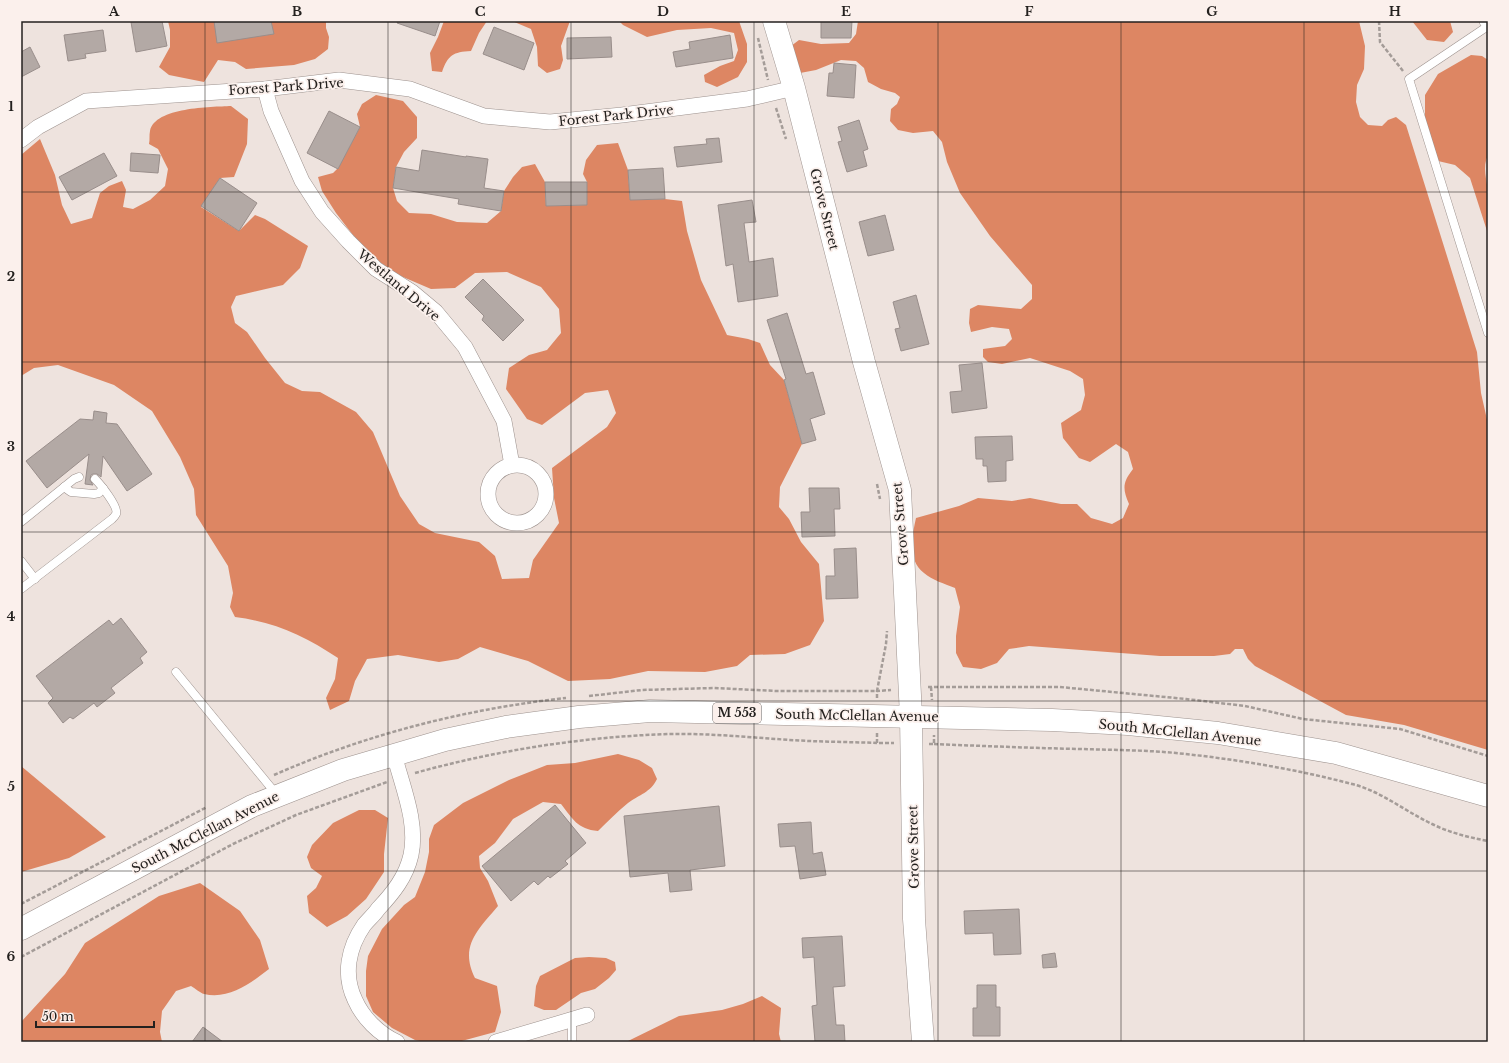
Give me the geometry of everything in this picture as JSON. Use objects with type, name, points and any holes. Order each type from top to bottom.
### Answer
[{"type":"main road","name":"Grove Street","points":[[774,21],[794,88],[864,362],[900,490],[911,716],[914,918],[923,1042]]},
{"type":"main road","name":"South McClellan Avenue","points":[[21,929],[245,810],[277,795],[343,770],[445,740],[506,727],[579,717],[650,711],[1067,720],[1128,724],[1218,733],[1336,753],[1488,796]]},
{"type":"street","name":"Forest Park Drive","points":[[21,140],[38,127],[86,101],[265,89],[339,80],[410,89],[484,116],[550,122],[622,115],[747,99],[794,88]]},
{"type":"street","name":"Westland Drive","points":[[265,89],[271,110],[302,181],[322,212],[376,269],[412,292],[436,312],[465,347],[504,421],[512,465]]},
{"type":"street","points":[[394,754],[410,818],[413,839],[410,856],[403,877],[392,895],[364,925],[352,949],[348,970],[350,990],[358,1008],[374,1027],[397,1042]]},
{"type":"street","points":[[496,1042],[587,1015]]},
{"type":"lane","points":[[1488,26],[1409,79],[1488,334]]},
{"type":"lane","points":[[21,522],[74,479],[79,477]]},
{"type":"lane","points":[[21,589],[112,519],[116,514],[116,509],[103,488],[95,479]]},
{"type":"lane","points":[[64,487],[70,492],[94,494],[99,493],[103,488]]},
{"type":"lane","points":[[21,561],[35,579]]},
{"type":"lane","points":[[176,672],[277,795]]},
{"type":"lane","points":[[572,1019],[572,1042]]},
{"type":"path","points":[[1379,21],[1380,42],[1409,79]]},
{"type":"path","points":[[757,35],[770,94],[788,144]]},
{"type":"path","points":[[876,477],[880,500]]},
{"type":"path","points":[[877,691],[886,644],[887,630]]},
{"type":"path","points":[[931,686],[1060,687],[1186,698],[1244,706],[1303,719],[1400,729],[1488,756]]},
{"type":"path","points":[[21,956],[233,844],[296,815],[400,778],[458,761],[562,742],[669,734],[877,743]]},
{"type":"path","points":[[934,744],[1144,751],[1207,757],[1280,768],[1316,775],[1364,788],[1380,794],[1426,821],[1443,829],[1460,835],[1488,841]]},
{"type":"shaded area","points":[[168,21],[326,21],[326,28],[329,37],[328,49],[315,59],[294,65],[246,69],[235,62],[218,60],[204,82],[169,75],[159,67],[170,47],[170,30]]},
{"type":"shaded area","points":[[444,21],[487,21],[479,33],[471,51],[460,52],[449,58],[442,72],[432,71],[430,53]]},
{"type":"shaded area","points":[[512,21],[570,21],[561,46],[563,60],[560,69],[547,73],[538,66],[537,47],[531,29]]},
{"type":"shaded area","points":[[619,21],[739,21],[747,44],[747,62],[738,77],[717,87],[705,82],[704,75],[720,66],[734,61],[738,50],[734,33],[711,28],[677,30],[647,37],[623,25]]},
{"type":"shaded area","points":[[858,21],[1359,21],[1365,46],[1364,69],[1357,85],[1356,102],[1360,117],[1368,125],[1382,126],[1388,120],[1396,117],[1406,125],[1477,352],[1481,393],[1488,424],[1488,750],[1404,725],[1346,715],[1255,666],[1248,659],[1243,649],[1235,649],[1230,654],[1214,656],[1160,656],[1029,646],[1009,649],[997,663],[981,669],[963,667],[956,653],[956,636],[960,607],[955,588],[939,582],[924,573],[915,561],[912,540],[916,518],[959,506],[978,498],[1012,501],[1030,498],[1061,504],[1077,504],[1091,518],[1112,524],[1123,518],[1129,504],[1125,494],[1125,482],[1133,469],[1128,452],[1116,444],[1090,462],[1079,458],[1063,438],[1061,423],[1081,410],[1085,395],[1083,379],[1070,371],[1030,358],[1002,364],[988,362],[983,357],[983,349],[1005,346],[1012,339],[1009,329],[992,327],[971,332],[969,323],[970,309],[978,305],[1021,309],[1032,299],[1032,285],[990,236],[960,193],[947,162],[942,142],[933,131],[913,133],[898,130],[890,121],[891,109],[897,104],[900,97],[895,93],[881,89],[868,82],[864,68],[856,61],[841,60],[816,70],[800,73],[791,46],[799,40],[821,44],[849,43],[856,34]]},
{"type":"shaded area","points":[[1412,21],[1450,21],[1453,32],[1444,42],[1427,40]]},
{"type":"shaded area","points":[[1471,55],[1482,56],[1488,60],[1488,155],[1485,164],[1485,174],[1489,202],[1488,234],[1470,178],[1455,165],[1438,161],[1425,120],[1425,95],[1438,74]]},
{"type":"shaded area","points":[[376,95],[403,101],[417,117],[417,138],[404,152],[396,167],[393,188],[397,201],[409,213],[431,214],[457,222],[487,223],[501,211],[504,191],[513,177],[522,167],[535,164],[545,182],[546,206],[587,205],[587,182],[583,174],[586,160],[597,145],[618,143],[628,170],[630,200],[665,199],[682,201],[687,231],[701,280],[727,335],[760,343],[770,365],[784,380],[802,444],[780,487],[779,507],[789,519],[801,542],[819,564],[824,621],[810,645],[785,654],[750,655],[737,666],[705,672],[648,671],[610,679],[568,681],[528,661],[480,647],[458,659],[439,662],[398,655],[367,659],[355,681],[349,701],[330,710],[326,698],[335,679],[338,658],[314,643],[289,631],[263,622],[235,617],[230,607],[233,593],[228,566],[196,515],[194,489],[180,457],[152,411],[114,385],[58,365],[34,368],[21,376],[21,155],[40,139],[55,175],[62,205],[71,224],[92,218],[100,193],[109,186],[122,181],[126,190],[123,207],[133,209],[150,200],[165,186],[168,169],[158,149],[149,144],[150,131],[154,123],[162,117],[185,110],[231,106],[248,119],[247,144],[234,177],[220,178],[201,207],[239,231],[255,215],[265,219],[308,246],[300,268],[283,285],[236,296],[231,307],[235,323],[247,332],[285,383],[302,391],[320,392],[356,412],[373,432],[400,496],[419,524],[435,533],[479,542],[495,556],[502,579],[529,578],[533,560],[559,523],[554,498],[552,468],[607,427],[616,413],[608,390],[585,393],[542,425],[527,419],[506,389],[509,368],[529,355],[547,350],[561,333],[559,309],[541,287],[507,272],[475,273],[455,288],[431,289],[396,274],[366,252],[336,213],[322,191],[318,177],[333,173],[338,168],[360,127],[357,114],[362,104]]},
{"type":"shaded area","points":[[618,754],[639,760],[652,768],[657,779],[648,790],[628,803],[598,831],[580,826],[572,819],[561,804],[543,802],[513,819],[495,843],[479,856],[480,868],[488,881],[498,906],[473,939],[469,957],[475,978],[497,986],[501,1012],[495,1032],[458,1042],[425,1042],[415,1040],[392,1028],[373,1012],[366,996],[366,971],[368,956],[382,929],[404,905],[415,897],[425,872],[429,852],[429,839],[434,825],[463,803],[509,780],[547,765],[575,763]]},
{"type":"shaded area","points":[[21,766],[106,837],[69,858],[21,872]]},
{"type":"shaded area","points":[[359,810],[375,810],[388,818],[384,854],[384,872],[366,899],[347,916],[327,927],[309,913],[307,896],[316,888],[322,876],[311,868],[307,857],[312,845],[333,823]]},
{"type":"shaded area","points":[[200,883],[240,911],[260,940],[269,969],[247,985],[222,995],[204,994],[191,986],[176,991],[162,1011],[160,1032],[162,1042],[21,1042],[21,1022],[65,974],[85,943],[159,896]]},
{"type":"shaded area","points":[[575,958],[606,958],[615,962],[616,970],[609,978],[595,989],[581,993],[556,1010],[544,1010],[534,1006],[536,986],[540,976]]},
{"type":"shaded area","points":[[762,996],[781,1008],[779,1034],[781,1042],[626,1042],[679,1016],[722,1010],[743,1004]]},
{"type":"building","points":[[162,21],[167,46],[136,52],[131,22]]},
{"type":"building","points":[[214,21],[271,21],[274,34],[217,43]]},
{"type":"building","points":[[398,21],[440,21],[435,36],[397,23]]},
{"type":"building","points":[[821,21],[852,21],[851,38],[821,38]]},
{"type":"building","points":[[494,27],[534,43],[524,70],[483,54]]},
{"type":"building","points":[[103,30],[106,51],[85,54],[86,58],[68,61],[64,35]]},
{"type":"building","points":[[730,35],[733,58],[676,67],[673,52],[690,49],[689,42]]},
{"type":"building","points":[[611,37],[612,57],[567,59],[567,38]]},
{"type":"building","points":[[30,47],[40,67],[21,77],[21,52]]},
{"type":"building","points":[[834,63],[856,65],[854,98],[827,96],[829,73],[833,73]]},
{"type":"building","points":[[329,111],[360,127],[338,169],[307,153]]},
{"type":"building","points":[[859,120],[868,149],[863,151],[867,166],[847,172],[838,142],[842,141],[838,127]]},
{"type":"building","points":[[719,138],[722,162],[677,167],[674,147],[707,144],[706,139]]},
{"type":"building","points":[[422,150],[488,159],[484,188],[504,191],[501,211],[458,204],[459,199],[393,188],[396,167],[419,171]]},
{"type":"building","points":[[104,153],[117,176],[72,200],[59,177]]},
{"type":"building","points":[[131,153],[160,155],[158,173],[130,171]]},
{"type":"building","points":[[663,168],[665,199],[630,200],[628,170]]},
{"type":"building","points":[[220,178],[257,203],[239,231],[201,206]]},
{"type":"building","points":[[545,182],[587,182],[587,205],[546,206]]},
{"type":"building","points":[[752,200],[756,222],[744,223],[749,262],[773,258],[778,296],[738,302],[733,264],[726,266],[718,205]]},
{"type":"building","points":[[885,215],[894,250],[868,256],[859,222]]},
{"type":"building","points":[[483,279],[524,320],[503,341],[482,320],[484,316],[465,297]]},
{"type":"building","points":[[916,295],[929,344],[901,351],[895,329],[900,328],[893,302]]},
{"type":"building","points":[[787,313],[806,374],[813,372],[825,414],[810,419],[816,440],[802,444],[784,380],[786,379],[767,320]]},
{"type":"building","points":[[982,363],[987,408],[952,413],[950,392],[962,391],[959,365]]},
{"type":"building","points":[[94,411],[107,413],[106,423],[117,424],[152,474],[127,491],[103,456],[101,477],[97,474],[93,474],[91,475],[90,480],[93,485],[85,484],[89,454],[47,488],[26,461],[80,419],[93,420]]},
{"type":"building","points":[[1012,436],[1013,460],[1006,461],[1006,481],[988,482],[987,466],[983,466],[983,459],[976,459],[975,437]]},
{"type":"building","points":[[809,488],[839,488],[840,509],[834,509],[835,536],[802,537],[801,512],[810,512]]},
{"type":"building","points":[[856,548],[858,598],[826,599],[826,576],[835,576],[834,549]]},
{"type":"building","points":[[121,618],[147,652],[140,658],[143,663],[111,688],[115,693],[97,707],[94,703],[73,719],[70,717],[63,723],[48,703],[53,698],[36,676],[109,620],[113,625]]},
{"type":"building","points":[[555,805],[586,843],[565,861],[568,864],[550,878],[548,876],[538,885],[534,881],[511,901],[482,866]]},
{"type":"building","points":[[719,806],[725,866],[690,870],[692,890],[670,892],[668,873],[630,877],[624,816]]},
{"type":"building","points":[[811,822],[813,854],[822,852],[826,875],[800,879],[795,846],[780,847],[778,824]]},
{"type":"building","points":[[1019,909],[1021,954],[994,955],[993,933],[965,934],[964,911]]},
{"type":"building","points":[[842,936],[845,986],[833,987],[836,1025],[844,1025],[845,1042],[815,1042],[812,1006],[817,1005],[814,957],[803,958],[802,938]]},
{"type":"building","points":[[1055,953],[1057,967],[1043,968],[1042,955]]},
{"type":"building","points":[[977,985],[996,985],[996,1007],[1000,1007],[1000,1036],[973,1036],[973,1008],[977,1008]]},
{"type":"building","points":[[203,1027],[223,1042],[192,1042]]}]
